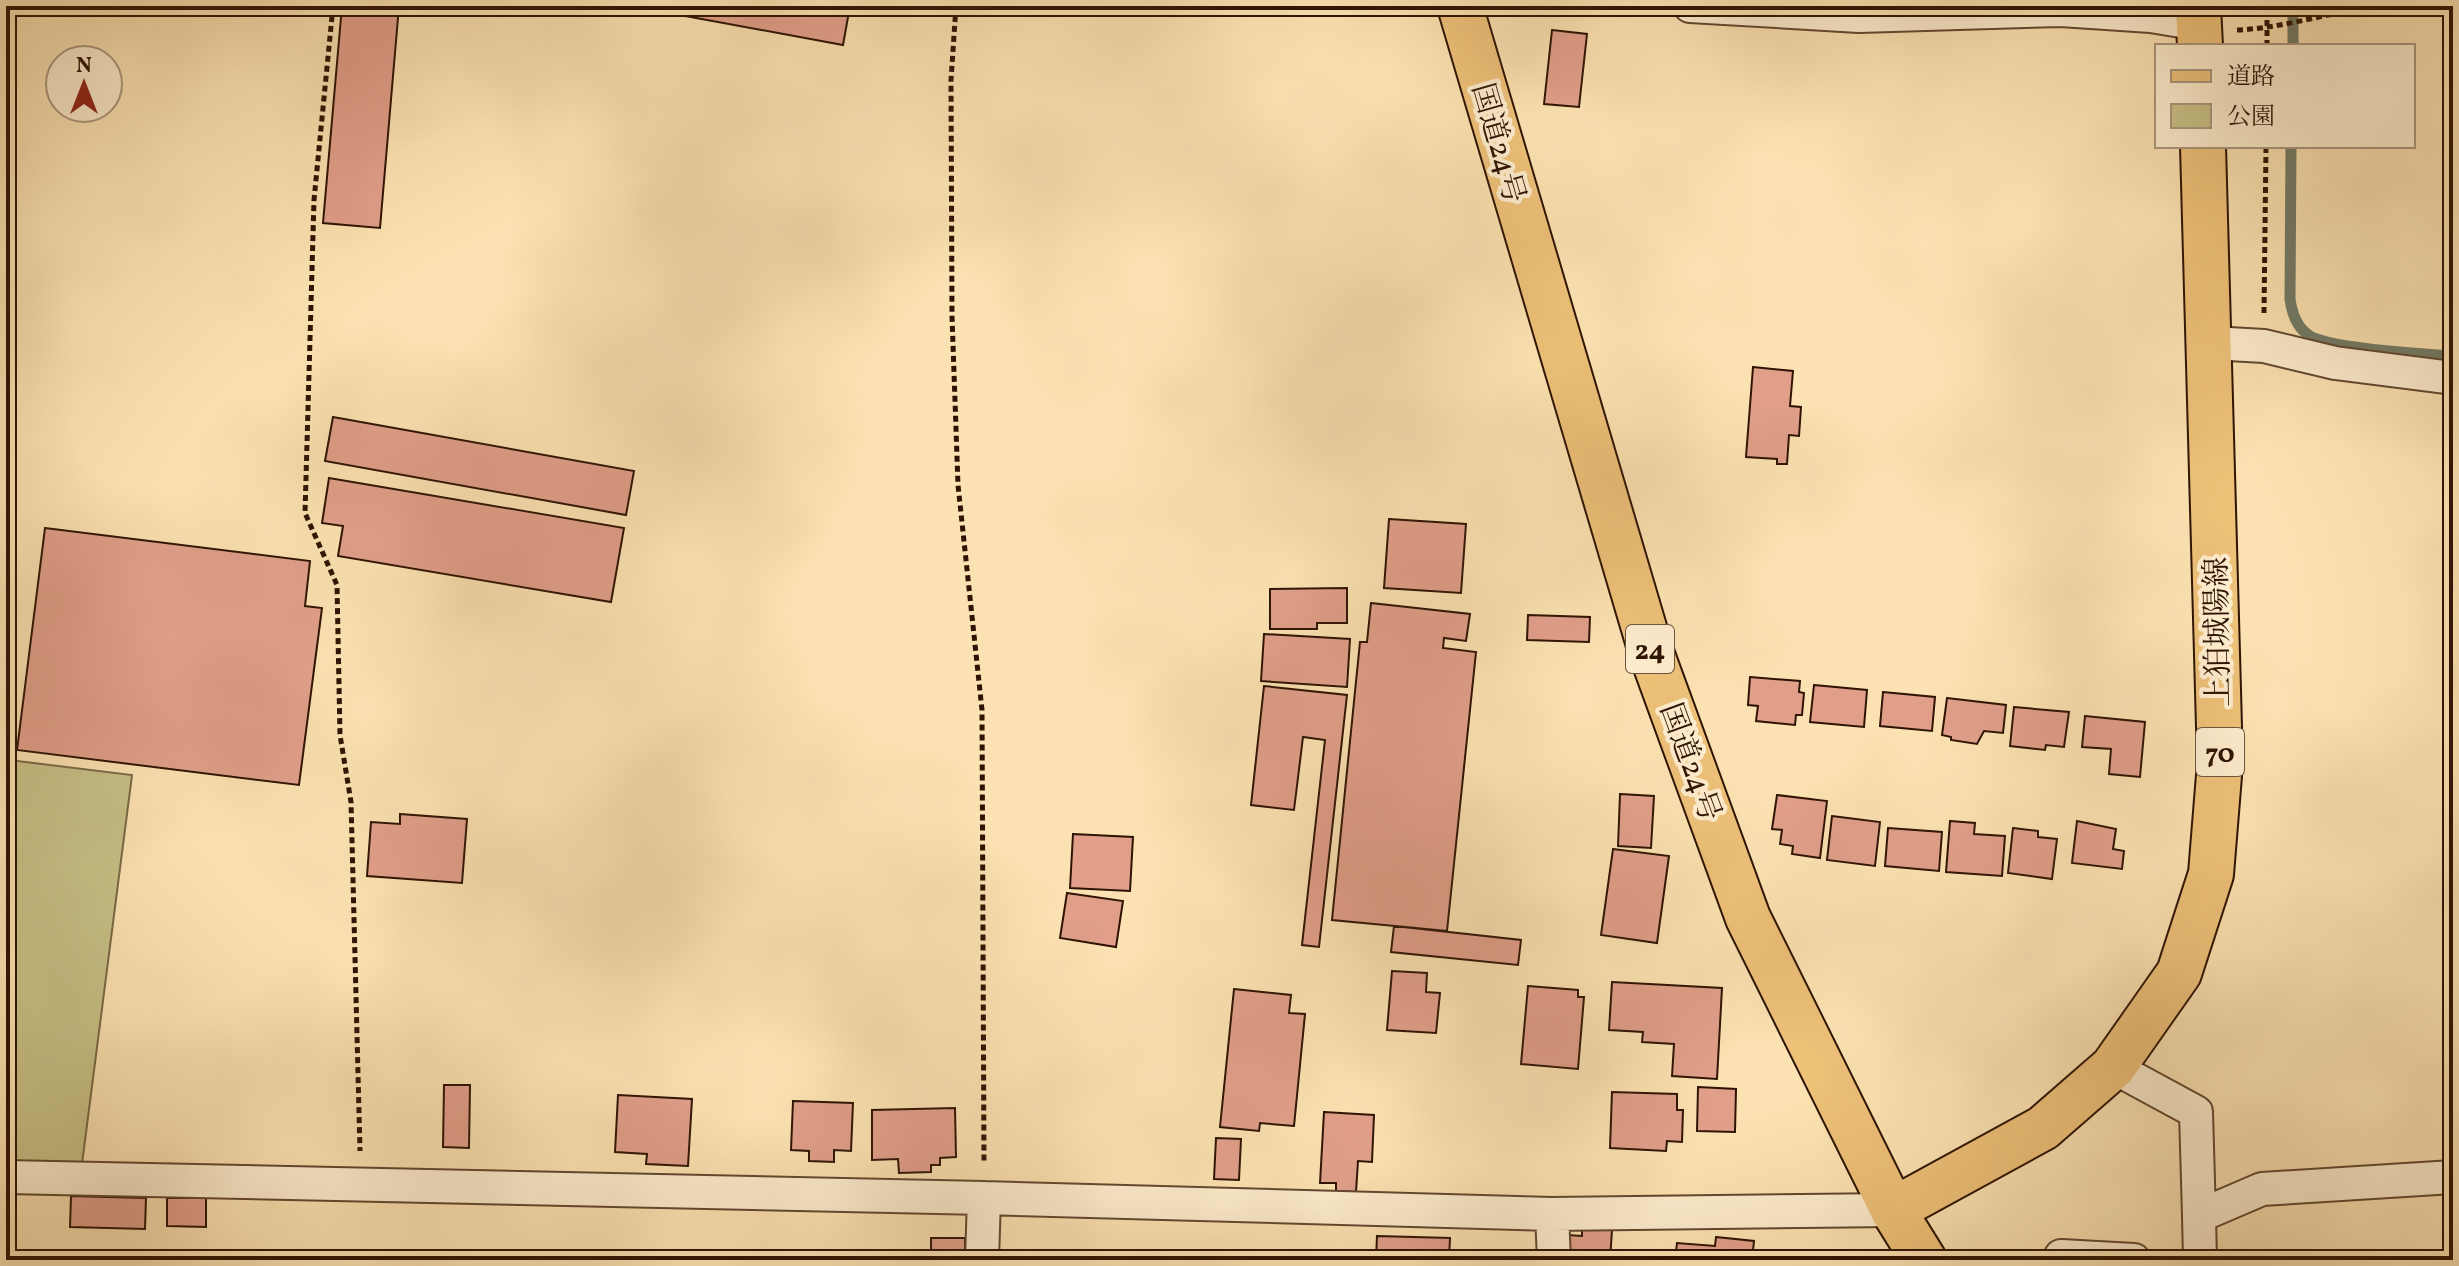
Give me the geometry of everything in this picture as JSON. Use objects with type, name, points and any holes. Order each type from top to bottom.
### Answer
[{"type":"main road","name":"国道24号","points":[[1460,6],[1657,670],[1748,918],[1893,1210],[1924,1260]]},
{"type":"main road","name":"上狛城陽線","points":[[1893,1210],[2043,1128],[2113,1067],[2179,973],[2211,874],[2220,763],[2211,343],[2203,148]]},
{"type":"street","points":[[1690,6],[1859,16],[2061,10],[2151,16],[2199,25]]},
{"type":"street","points":[[2211,343],[2264,346],[2335,363],[2453,378]]},
{"type":"street","points":[[2113,1067],[2196,1112],[2200,1260]]},
{"type":"street","points":[[6,1177],[984,1198],[1552,1214],[1893,1210]]},
{"type":"street","points":[[2199,1216],[2262,1189],[2453,1177]]},
{"type":"street","points":[[982,1260],[984,1198]]},
{"type":"street","points":[[1552,1214],[1554,1260]]},
{"type":"street","points":[[2061,1256],[2134,1260]]},
{"type":"path","points":[[333,6],[314,200],[305,513],[337,585],[340,735],[351,802],[360,1184]]},
{"type":"path","points":[[956,6],[951,80],[952,316],[958,485],[982,710],[984,1198]]},
{"type":"path","points":[[2267,6],[2267,44]]},
{"type":"path","points":[[2277,25],[2385,6]]},
{"type":"path","points":[[2433,6],[2453,7]]},
{"type":"path","points":[[2264,346],[2266,148]]},
{"type":"green space","points":[[9,760],[132,775],[82,1164],[6,1164],[6,779]]},
{"type":"building","points":[[342,6],[399,6],[380,228],[323,223]]},
{"type":"building","points":[[631,6],[850,6],[843,45]]},
{"type":"building","points":[[1552,30],[1587,34],[1579,107],[1544,104]]},
{"type":"building","points":[[1753,367],[1793,371],[1790,406],[1801,407],[1799,436],[1789,435],[1787,464],[1777,464],[1777,459],[1746,457]]},
{"type":"building","points":[[333,417],[634,471],[626,515],[325,461]]},
{"type":"building","points":[[329,478],[624,528],[611,602],[338,556],[343,526],[322,523]]},
{"type":"building","points":[[1389,519],[1466,524],[1461,593],[1384,588]]},
{"type":"building","points":[[45,528],[310,561],[305,606],[322,608],[299,785],[17,750]]},
{"type":"building","points":[[1347,588],[1347,623],[1317,623],[1317,629],[1270,629],[1270,589]]},
{"type":"building","points":[[1371,603],[1470,614],[1466,641],[1444,638],[1443,648],[1476,652],[1447,931],[1332,920],[1360,642],[1367,642]]},
{"type":"building","points":[[1528,615],[1590,617],[1589,642],[1527,640]]},
{"type":"building","points":[[1264,634],[1350,639],[1347,687],[1261,681]]},
{"type":"building","points":[[1750,677],[1800,681],[1799,692],[1804,693],[1802,715],[1796,715],[1795,725],[1756,721],[1758,706],[1748,705]]},
{"type":"building","points":[[1814,685],[1867,690],[1864,727],[1810,722]]},
{"type":"building","points":[[1264,686],[1347,695],[1319,947],[1302,945],[1325,740],[1303,737],[1294,810],[1251,805]]},
{"type":"building","points":[[1883,692],[1935,697],[1932,731],[1880,726]]},
{"type":"building","points":[[1947,698],[2006,705],[2003,733],[1984,731],[1977,744],[1951,740],[1951,737],[1942,735]]},
{"type":"building","points":[[2014,707],[2069,712],[2064,747],[2046,745],[2045,750],[2010,746]]},
{"type":"building","points":[[2085,716],[2145,722],[2140,777],[2109,774],[2111,749],[2082,747]]},
{"type":"building","points":[[1620,794],[1654,796],[1651,848],[1618,846]]},
{"type":"building","points":[[1777,795],[1827,801],[1820,858],[1792,854],[1793,846],[1780,844],[1782,830],[1772,829]]},
{"type":"building","points":[[400,814],[467,819],[462,883],[367,876],[371,822],[400,824]]},
{"type":"building","points":[[1832,816],[1880,822],[1875,866],[1827,860]]},
{"type":"building","points":[[1950,821],[1975,823],[1974,834],[2005,836],[2002,876],[1946,872]]},
{"type":"building","points":[[2077,821],[2116,829],[2113,849],[2124,851],[2122,869],[2072,863]]},
{"type":"building","points":[[1888,828],[1942,832],[1939,871],[1885,866]]},
{"type":"building","points":[[2013,828],[2038,831],[2038,837],[2057,839],[2052,879],[2008,873]]},
{"type":"building","points":[[1073,834],[1133,837],[1130,891],[1070,888]]},
{"type":"building","points":[[1613,849],[1669,856],[1657,943],[1601,935]]},
{"type":"building","points":[[1067,893],[1123,901],[1116,947],[1060,938]]},
{"type":"building","points":[[1394,926],[1521,940],[1518,965],[1391,952]]},
{"type":"building","points":[[1392,971],[1427,973],[1426,992],[1440,993],[1436,1033],[1387,1030]]},
{"type":"building","points":[[1612,982],[1722,988],[1717,1079],[1672,1076],[1674,1044],[1642,1042],[1643,1032],[1609,1030]]},
{"type":"building","points":[[1528,986],[1578,990],[1578,997],[1584,997],[1578,1069],[1521,1064]]},
{"type":"building","points":[[1234,989],[1291,995],[1289,1013],[1305,1014],[1294,1126],[1260,1123],[1259,1131],[1220,1127]]},
{"type":"building","points":[[444,1085],[470,1085],[469,1148],[443,1147]]},
{"type":"building","points":[[1698,1087],[1736,1089],[1735,1132],[1697,1131]]},
{"type":"building","points":[[1612,1092],[1677,1094],[1677,1110],[1683,1110],[1682,1142],[1667,1141],[1666,1151],[1610,1148]]},
{"type":"building","points":[[618,1095],[692,1099],[688,1166],[646,1164],[647,1154],[615,1152]]},
{"type":"building","points":[[793,1101],[853,1103],[851,1151],[834,1150],[834,1162],[809,1161],[809,1151],[791,1150]]},
{"type":"building","points":[[955,1108],[956,1157],[940,1158],[940,1165],[931,1165],[931,1172],[899,1173],[898,1159],[872,1160],[872,1110]]},
{"type":"building","points":[[1324,1112],[1374,1115],[1372,1162],[1358,1161],[1356,1192],[1336,1191],[1336,1183],[1320,1183]]},
{"type":"building","points":[[1216,1138],[1241,1139],[1239,1180],[1214,1179]]},
{"type":"building","points":[[71,1196],[146,1198],[145,1229],[70,1227]]},
{"type":"building","points":[[167,1198],[206,1198],[206,1227],[167,1226]]},
{"type":"building","points":[[1582,1228],[1612,1230],[1610,1260],[1567,1260],[1568,1235],[1582,1236]]},
{"type":"building","points":[[1377,1236],[1450,1238],[1449,1260],[1376,1260]]},
{"type":"building","points":[[1716,1237],[1754,1241],[1752,1260],[1675,1260],[1677,1243],[1715,1246]]},
{"type":"building","points":[[931,1238],[965,1238],[965,1260],[911,1260],[911,1255],[931,1255]]},
{"type":"building","points":[[1211,1250],[1288,1256],[1288,1260],[1210,1260]]},
{"type":"building","points":[[1132,1253],[1198,1258],[1198,1260],[1131,1260]]},
{"type":"waterway","points":[[2293,6],[2293,44]]},
{"type":"waterway","points":[[2291,148],[2290,299],[2298,325],[2310,336],[2322,341],[2379,350],[2453,356]]}]
